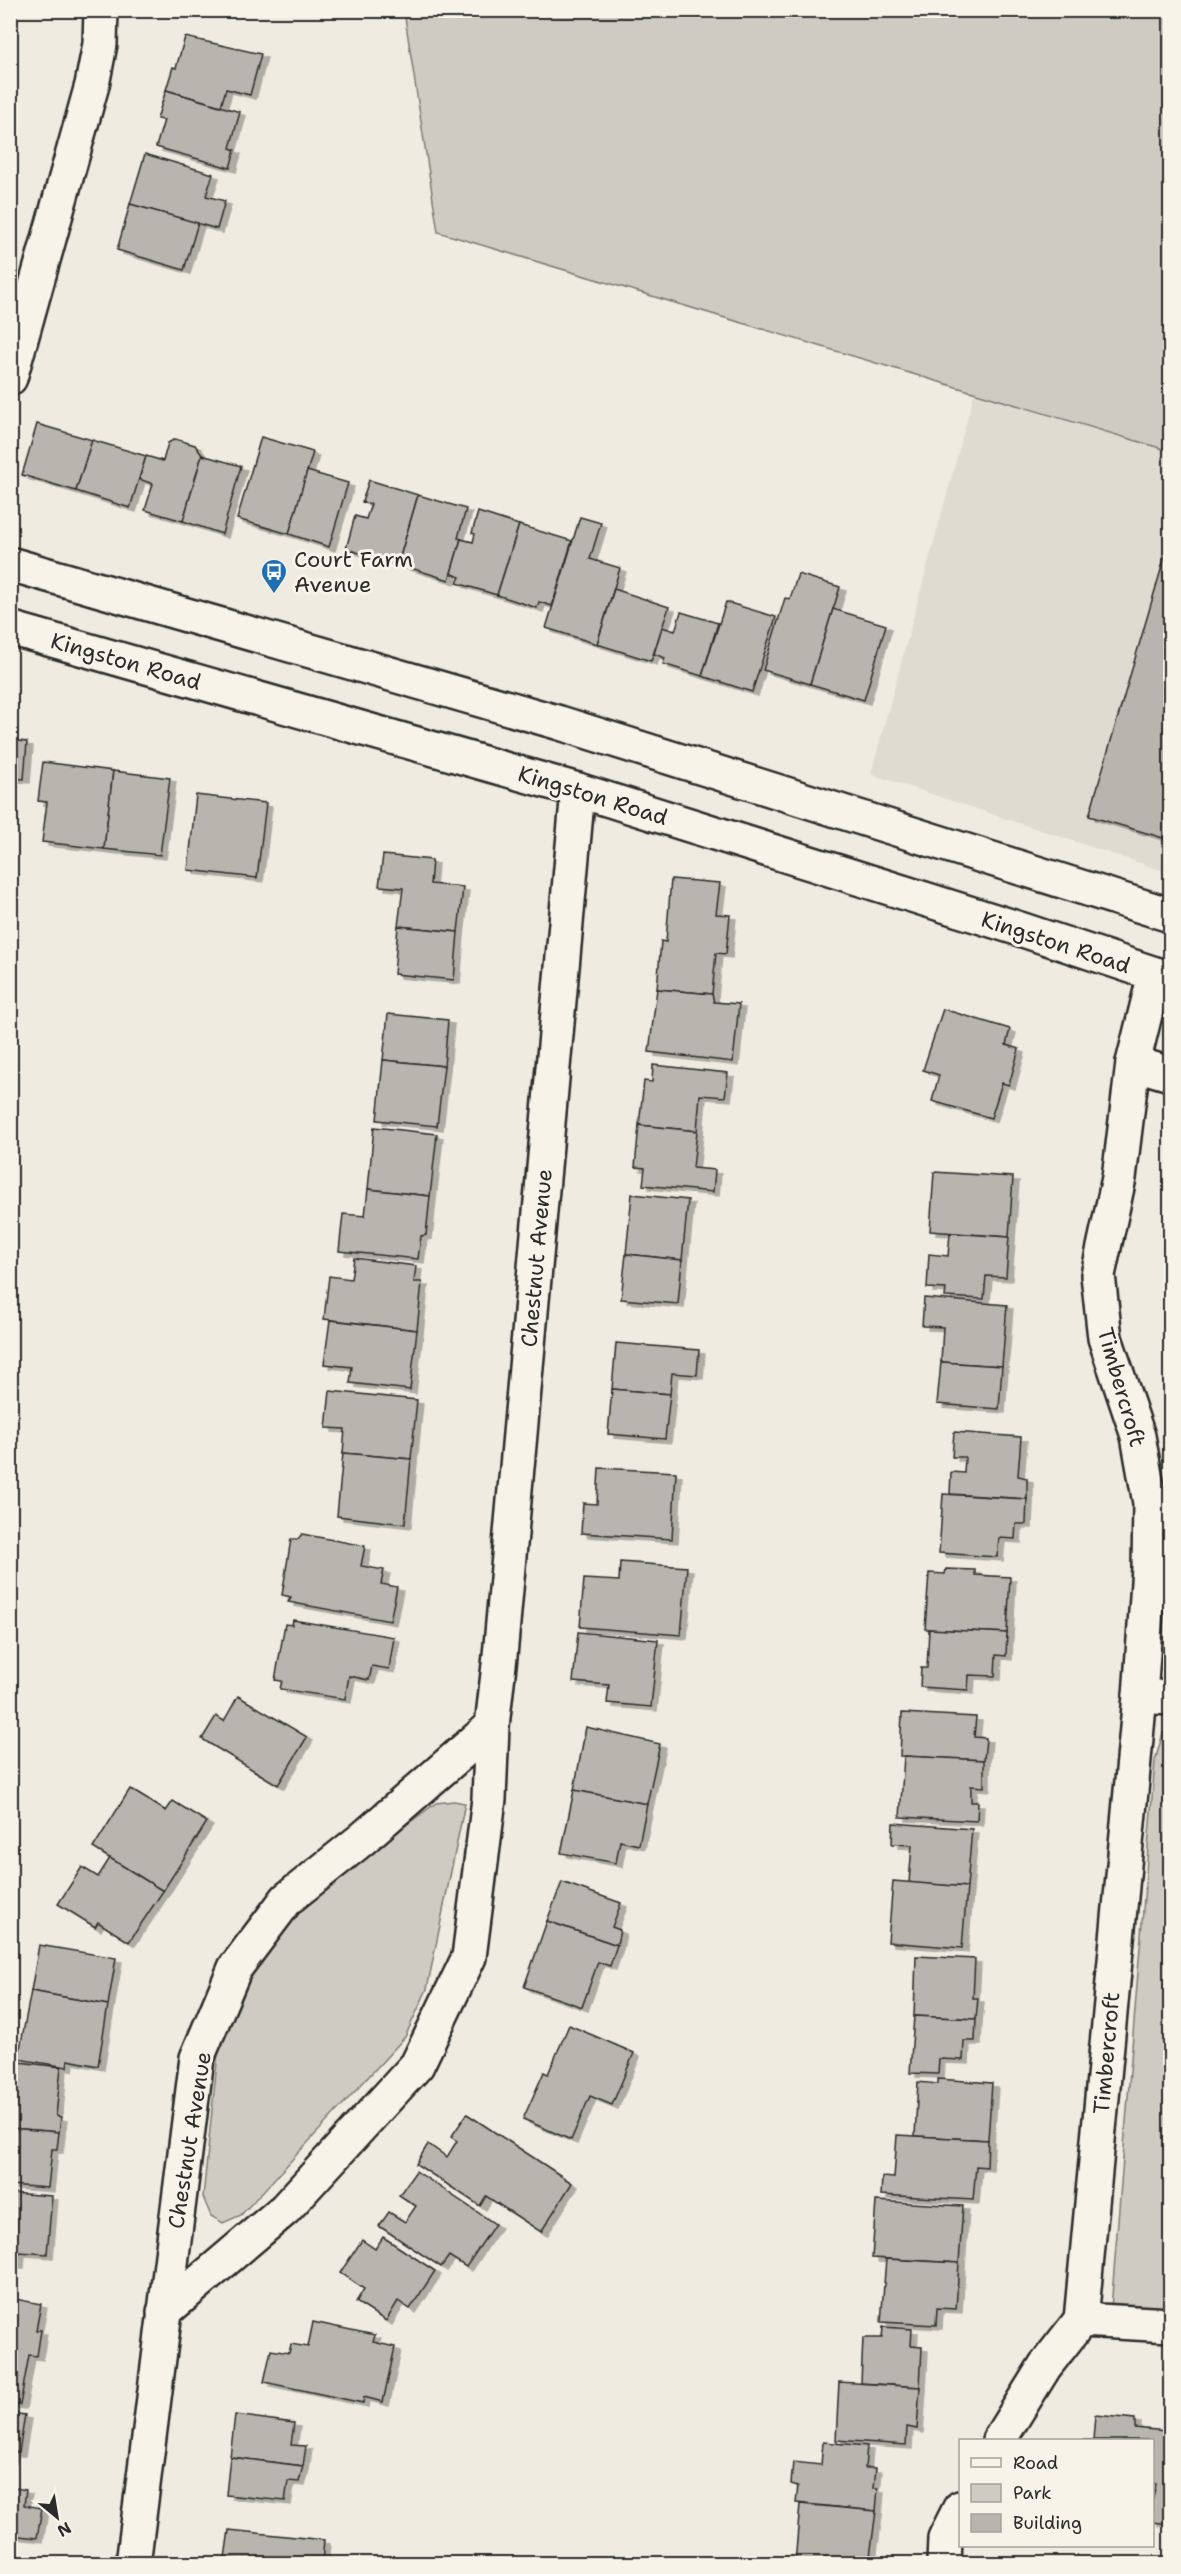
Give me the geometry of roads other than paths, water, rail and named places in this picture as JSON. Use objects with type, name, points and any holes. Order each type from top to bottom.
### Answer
[{"type":"main road","points":[[10,378],[92,85],[100,44],[101,10]]},
{"type":"main road","points":[[10,564],[560,723],[1170,915]]},
{"type":"main road","name":"Kingston Road","points":[[10,628],[578,790],[1023,930],[1163,977]]},
{"type":"main road","name":"Chestnut Avenue","points":[[164,2312],[285,2209],[417,2065],[469,1957],[489,1799],[492,1726],[578,790]]},
{"type":"main road","name":"Timbercroft","points":[[1081,2320],[1155,1697],[1149,1568],[1150,1503],[1138,1436],[1105,1338],[1098,1275],[1119,1178],[1133,1063],[1163,977]]},
{"type":"main road","points":[[1133,1063],[1170,1074]]},
{"type":"main road","name":"Chestnut Avenue","points":[[133,2564],[197,2058],[235,1968],[287,1899],[361,1840],[492,1726]]},
{"type":"main road","points":[[1000,2439],[1045,2366],[1081,2320],[1170,2325]]},
{"type":"main road","points":[[944,2564],[945,2538],[959,2510]]},
{"type":"place","name":"Court Farm Avenue","points":[[274,595]]}]
